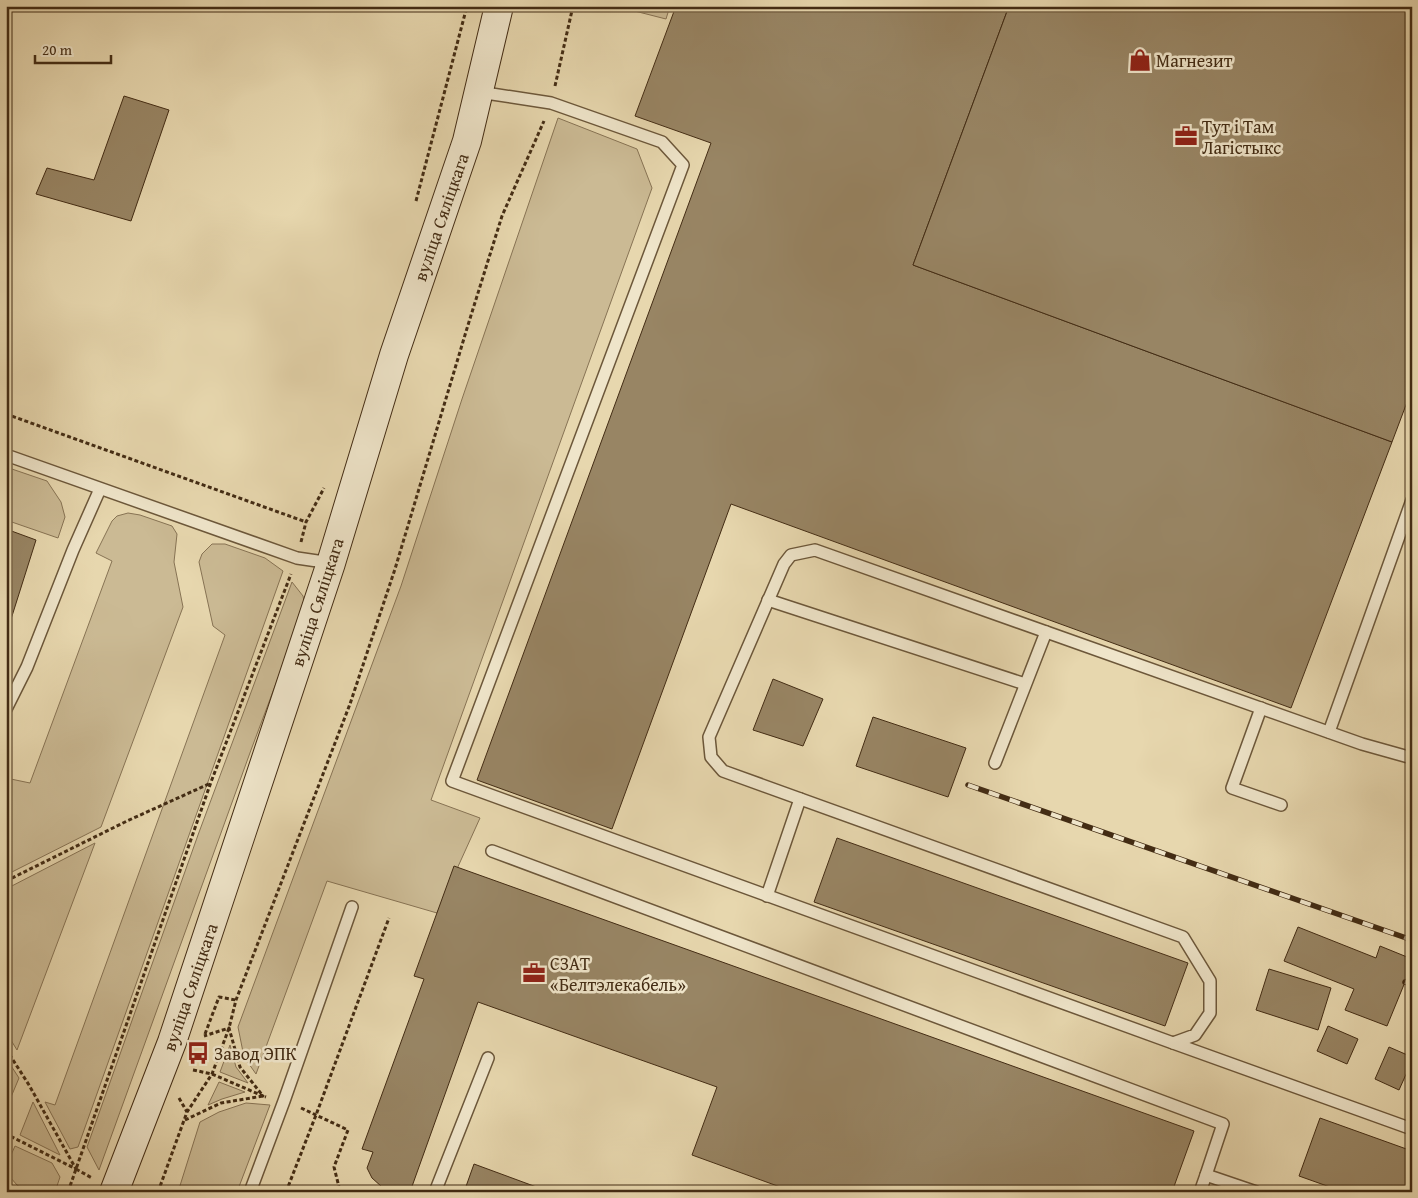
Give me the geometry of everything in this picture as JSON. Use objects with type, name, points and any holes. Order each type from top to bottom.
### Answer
[{"type":"main road","name":"вуліца Сяліцкага","points":[[114,1192],[172,1042],[331,563],[394,355],[467,142],[499,6]]},
{"type":"lane","points":[[478,92],[551,104],[662,142],[682,164],[452,781],[1412,1129]]},
{"type":"lane","points":[[6,455],[297,558],[331,563]]},
{"type":"lane","points":[[6,709],[27,667],[72,550],[100,489]]},
{"type":"lane","points":[[1329,732],[1412,500]]},
{"type":"lane","points":[[1173,1043],[1195,1035],[1210,1013],[1210,981],[1183,937],[723,771],[710,758],[709,737],[784,564],[791,554],[814,550],[1362,744],[1412,758]]},
{"type":"lane","points":[[768,600],[1025,684]]},
{"type":"lane","points":[[995,763],[1046,632]]},
{"type":"lane","points":[[1261,708],[1232,788],[1281,805]]},
{"type":"lane","points":[[767,896],[800,799]]},
{"type":"lane","points":[[492,851],[1223,1124],[1200,1192]]},
{"type":"lane","points":[[250,1192],[352,907]]},
{"type":"lane","points":[[435,1192],[488,1058]]},
{"type":"lane","points":[[1206,1175],[1256,1192]]},
{"type":"path","points":[[158,1192],[187,1112],[212,1074],[229,1028],[236,1000],[350,704],[395,569],[502,216],[551,104],[573,6]]},
{"type":"path","points":[[6,414],[306,522],[297,558],[211,782],[68,1192]]},
{"type":"path","points":[[6,881],[126,820],[211,782]]},
{"type":"path","points":[[286,1192],[389,918]]},
{"type":"path","points":[[201,1044],[219,997],[236,1000]]},
{"type":"path","points":[[204,1036],[229,1028]]},
{"type":"path","points":[[229,1028],[240,1067],[263,1096]]},
{"type":"path","points":[[6,1049],[76,1169]]},
{"type":"path","points":[[189,1077],[193,1070],[212,1074],[263,1096],[284,1101],[348,1130],[334,1167],[339,1187],[352,1192]]},
{"type":"path","points":[[182,1091],[179,1098],[187,1112]]},
{"type":"path","points":[[184,1120],[221,1103],[263,1096]]},
{"type":"path","points":[[6,1134],[76,1169]]},
{"type":"shaded area","points":[[615,6],[670,6],[666,19]]},
{"type":"shaded area","points":[[558,118],[637,149],[652,188],[431,800],[480,818],[437,913],[327,881],[256,1074],[244,1057],[238,1027],[401,586],[462,399]]},
{"type":"shaded area","points":[[6,467],[47,481],[61,502],[65,517],[58,538],[6,520]]},
{"type":"shaded area","points":[[128,513],[172,526],[177,534],[174,562],[183,607],[101,827],[6,875],[6,778],[30,783],[112,561],[96,553],[112,521],[117,516]]},
{"type":"shaded area","points":[[212,544],[225,544],[265,558],[283,571],[78,1147],[70,1149],[45,1102],[55,1105],[225,635],[213,626],[199,562],[202,554]]},
{"type":"shaded area","points":[[292,582],[303,596],[305,606],[99,1170],[87,1147],[198,835]]},
{"type":"shaded area","points":[[95,843],[17,1050],[6,1032],[6,889]]},
{"type":"shaded area","points":[[230,1045],[236,1067],[248,1083],[220,1072]]},
{"type":"shaded area","points":[[6,1058],[19,1078],[6,1109]]},
{"type":"shaded area","points":[[219,1082],[245,1092],[208,1105]]},
{"type":"shaded area","points":[[33,1102],[60,1155],[20,1135]]},
{"type":"shaded area","points":[[246,1103],[270,1105],[237,1192],[178,1192],[200,1122],[219,1112]]},
{"type":"shaded area","points":[[15,1146],[52,1163],[60,1177],[55,1192],[27,1192],[10,1177],[7,1164]]},
{"type":"building","points":[[676,6],[1009,6],[913,265],[1392,442],[1291,708],[731,504],[612,829],[477,780],[711,143],[635,116]]},
{"type":"building","name":"Тут і Там Лагістыкс","points":[[1009,6],[1412,6],[1412,389],[1392,442],[913,265]]},
{"type":"building","points":[[124,96],[169,110],[131,221],[36,194],[47,168],[94,180]]},
{"type":"building","points":[[6,529],[36,540],[6,635]]},
{"type":"building","points":[[773,679],[823,699],[803,746],[753,730]]},
{"type":"building","points":[[873,717],[966,748],[948,797],[856,766]]},
{"type":"building","points":[[837,838],[1188,963],[1165,1026],[814,902]]},
{"type":"building","points":[[454,866],[1194,1131],[1172,1192],[794,1192],[692,1155],[717,1087],[478,1002],[410,1192],[395,1192],[382,1187],[372,1178],[367,1168],[373,1152],[362,1149],[424,979],[414,976]]},
{"type":"building","points":[[1298,927],[1376,958],[1380,946],[1412,959],[1412,965],[1387,1026],[1345,1010],[1354,989],[1284,961]]},
{"type":"building","points":[[1269,969],[1331,988],[1318,1030],[1256,1010]]},
{"type":"building","points":[[1328,1026],[1358,1039],[1347,1064],[1317,1051]]},
{"type":"building","points":[[1389,1047],[1412,1057],[1399,1090],[1375,1079]]},
{"type":"building","points":[[1320,1118],[1412,1151],[1412,1192],[1344,1192],[1299,1176]]},
{"type":"building","points":[[474,1164],[550,1192],[464,1192]]},
{"type":"railway","points":[[968,785],[1412,940]]},
{"type":"railway","points":[[1405,982],[1412,984]]},
{"type":"place","name":"Магнезит","points":[[1140,60]]},
{"type":"place","name":"Тут і Там Лагістыкс","points":[[1186,136]]},
{"type":"place","name":"СЗАТ «Белтэлекабель»","points":[[534,973]]},
{"type":"place","name":"Завод ЭПК","points":[[198,1053]]}]
